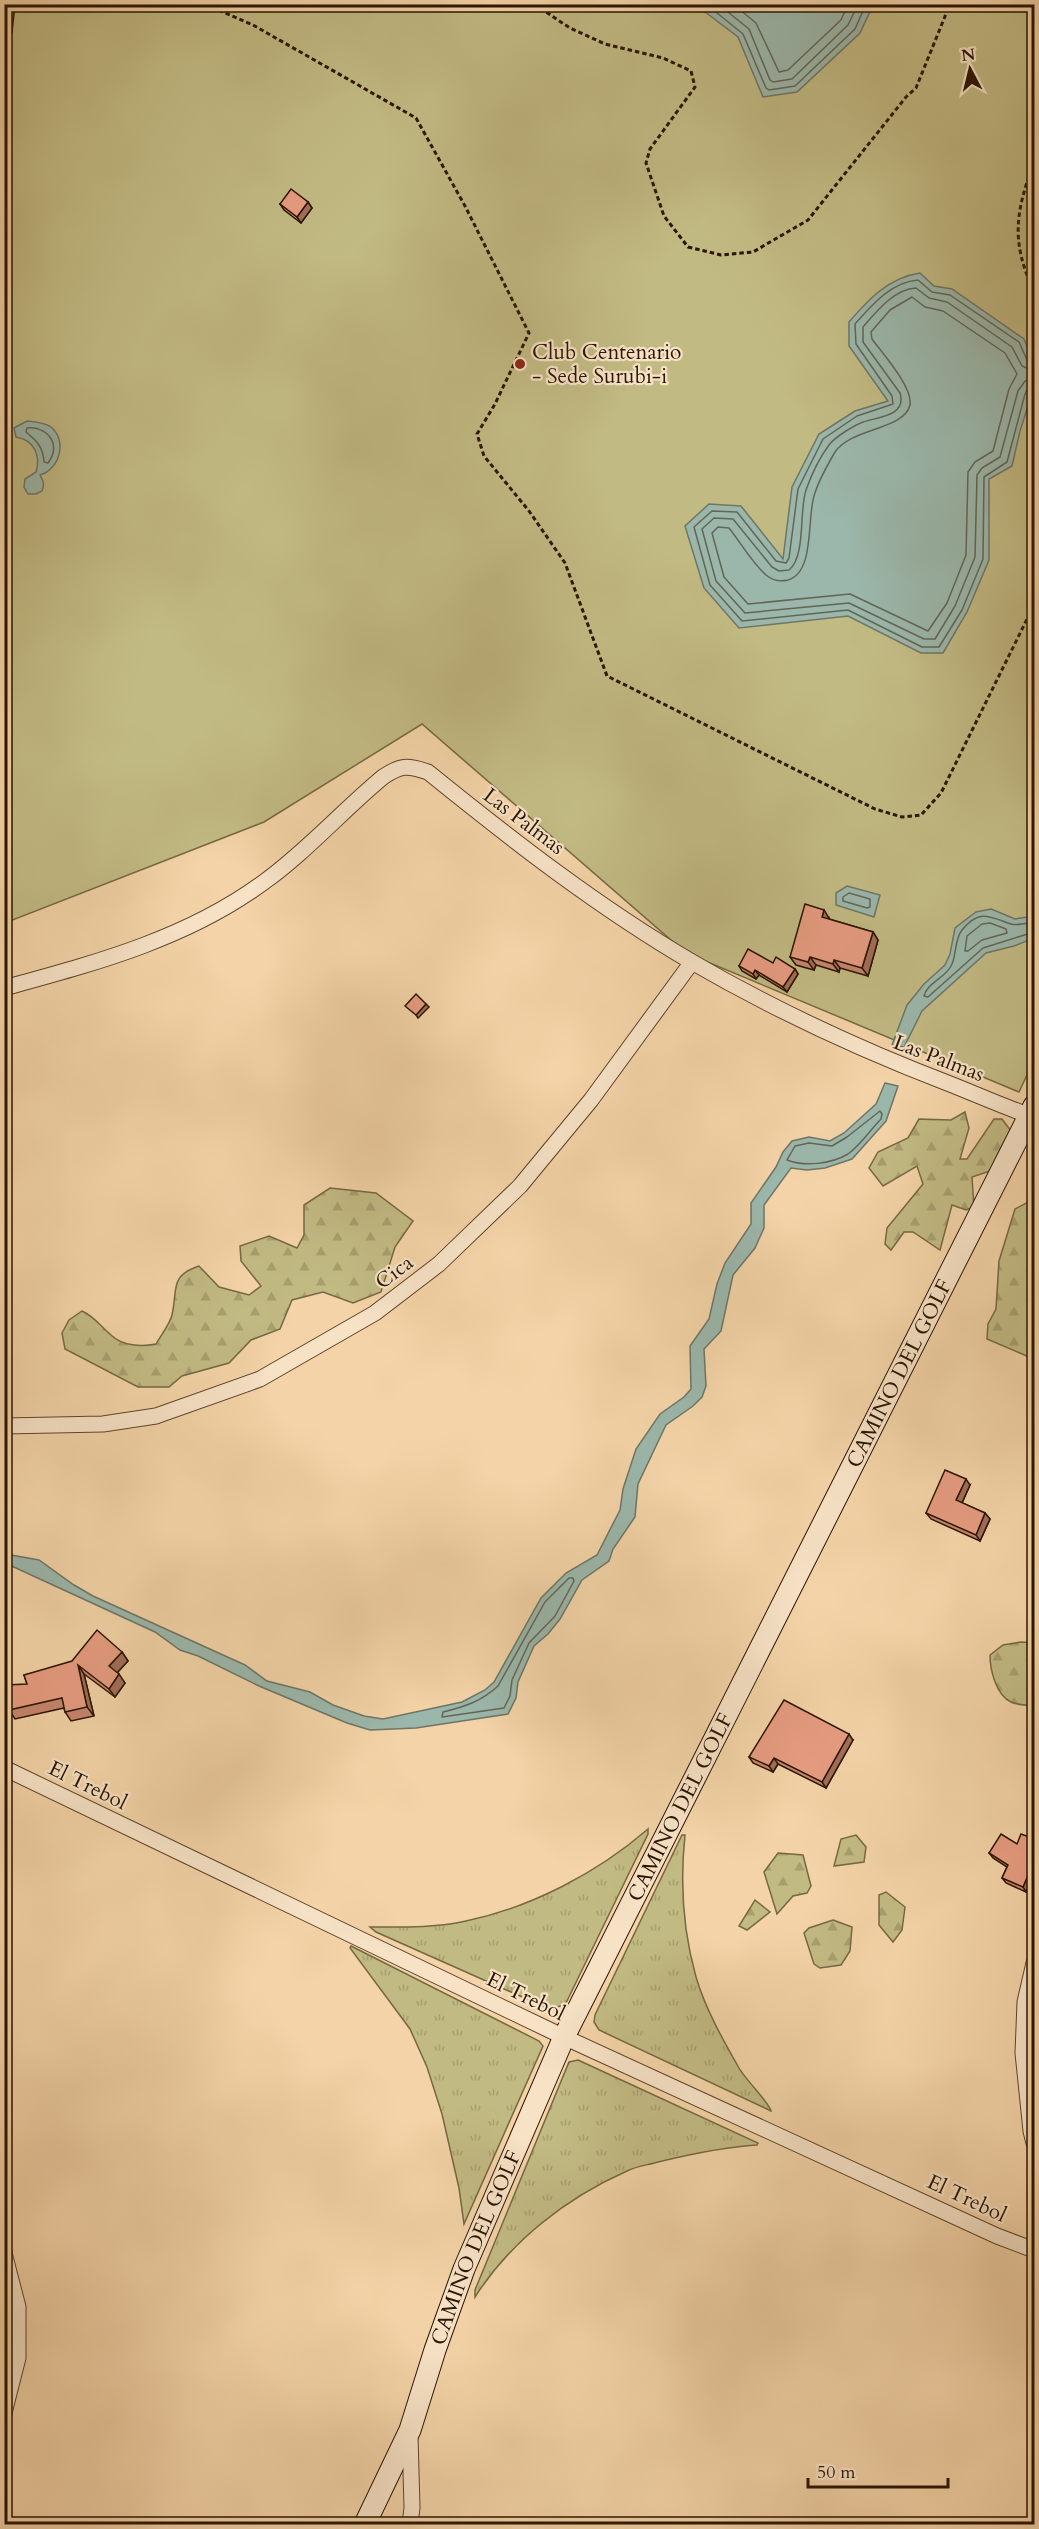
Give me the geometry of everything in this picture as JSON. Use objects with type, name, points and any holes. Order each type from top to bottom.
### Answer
[{"type":"street","name":"Las Palmas","points":[[4,988],[151,944],[206,919],[263,883],[311,844],[383,777],[396,768],[412,766],[428,772],[523,848],[613,912],[692,962],[797,1019],[883,1059],[1033,1113]]},
{"type":"street","name":"Cica","points":[[4,1426],[103,1424],[156,1416],[260,1379],[375,1312],[439,1264],[520,1186],[591,1100],[692,962]]},
{"type":"street","name":"CAMINO DEL GOLF","points":[[365,2524],[410,2430],[464,2269],[564,2037],[1033,1113]]},
{"type":"street","name":"El Trebol","points":[[4,1768],[564,2037],[998,2236],[1035,2250]]},
{"type":"street","points":[[1035,1963],[1025,2002],[1023,2053],[1031,2131],[1035,2143]]},
{"type":"street","points":[[4,2253],[18,2307],[18,2358],[4,2413]]},
{"type":"street","points":[[410,2430],[412,2508],[410,2524]]},
{"type":"path","points":[[205,4],[253,25],[416,118],[465,206],[529,333],[495,404],[477,434],[484,456],[529,512],[565,563],[606,676],[875,809],[902,817],[921,815],[940,794],[1035,605]]},
{"type":"path","points":[[534,4],[570,28],[605,44],[663,58],[691,71],[695,87],[650,149],[646,163],[664,216],[688,247],[721,255],[753,252],[808,220],[906,97],[916,88],[950,4]]},
{"type":"path","points":[[1035,162],[1021,199],[1017,243],[1027,276],[1035,291]]},
{"type":"green space","name":"Club Centenario - Sede Surubi-i","points":[[5,5],[1034,5],[1034,1060],[1019,1092],[686,953],[422,724],[264,822],[5,923]]},
{"type":"green space","points":[[965,1112],[969,1128],[960,1159],[967,1159],[994,1119],[1002,1119],[1011,1131],[1002,1167],[972,1177],[974,1207],[966,1210],[952,1205],[940,1250],[913,1232],[904,1232],[891,1250],[885,1244],[887,1228],[923,1184],[917,1166],[883,1186],[869,1168],[878,1152],[908,1138],[919,1119],[951,1120]]},
{"type":"green space","points":[[330,1188],[376,1193],[413,1221],[395,1247],[381,1292],[353,1303],[323,1292],[292,1300],[280,1329],[251,1340],[229,1363],[182,1376],[169,1387],[138,1387],[65,1349],[62,1333],[69,1320],[82,1311],[116,1339],[139,1345],[156,1344],[171,1318],[176,1284],[183,1274],[199,1266],[219,1287],[249,1295],[261,1286],[241,1261],[240,1246],[269,1236],[297,1248],[304,1235],[304,1205]]},
{"type":"green space","points":[[1034,1199],[1034,1359],[987,1339],[988,1324],[996,1309],[999,1261],[1015,1209]]},
{"type":"green space","points":[[1021,1642],[1034,1643],[1034,1706],[1016,1704],[1006,1699],[995,1682],[991,1668],[990,1655],[1003,1645]]},
{"type":"green space","points":[[648,1829],[648,1834],[566,2003],[556,2008],[547,2008],[376,1932],[370,1927],[442,1925],[491,1915],[515,1907],[585,1874]]},
{"type":"green space","points":[[682,1835],[685,1835],[683,1888],[685,1924],[696,1977],[709,2012],[733,2057],[742,2073],[771,2111],[599,2030],[594,2022],[595,2015]]},
{"type":"green space","points":[[856,1835],[866,1847],[864,1862],[834,1866],[841,1839]]},
{"type":"green space","points":[[778,1853],[803,1855],[811,1886],[807,1893],[793,1896],[777,1914],[764,1872]]},
{"type":"green space","points":[[886,1892],[905,1907],[902,1930],[893,1942],[879,1925],[879,1895]]},
{"type":"green space","points":[[755,1900],[770,1912],[747,1930],[739,1926]]},
{"type":"green space","points":[[833,1920],[852,1927],[850,1951],[841,1965],[820,1968],[814,1964],[804,1933],[809,1928]]},
{"type":"green space","points":[[351,1946],[539,2041],[543,2046],[464,2224],[459,2188],[442,2114],[427,2067],[410,2029],[350,1948]]},
{"type":"green space","points":[[578,2060],[758,2143],[642,2166],[604,2182],[542,2223],[505,2257],[475,2297],[475,2290],[569,2062]]},
{"type":"water","points":[[696,5],[873,5],[860,33],[797,92],[763,97],[738,37]]},
{"type":"water","points":[[920,273],[934,286],[952,289],[1024,339],[1034,363],[1034,387],[1012,466],[989,479],[989,560],[967,612],[943,653],[921,653],[848,616],[739,628],[704,588],[685,526],[709,504],[741,506],[783,559],[792,487],[819,434],[855,411],[888,401],[849,346],[849,322],[880,291],[898,280]]},
{"type":"water","points":[[27,421],[39,422],[51,427],[56,433],[60,447],[52,467],[40,475],[43,488],[36,494],[28,494],[24,487],[25,479],[36,472],[37,454],[32,445],[16,437],[14,428]]},
{"type":"water","points":[[847,886],[880,895],[874,917],[836,905],[836,893]]},
{"type":"water","points":[[991,909],[1015,919],[1034,916],[1034,938],[986,953],[922,1011],[904,1047],[892,1045],[907,1005],[924,984],[945,965],[950,954],[955,928],[976,912]]},
{"type":"water","points":[[885,1083],[898,1086],[886,1121],[852,1159],[825,1168],[807,1170],[791,1168],[764,1205],[764,1228],[755,1248],[733,1275],[721,1331],[704,1349],[706,1386],[702,1397],[666,1425],[638,1484],[635,1517],[613,1549],[609,1561],[582,1580],[560,1619],[534,1646],[518,1682],[516,1698],[508,1714],[416,1728],[370,1730],[347,1723],[259,1686],[198,1656],[180,1650],[155,1632],[5,1563],[5,1554],[39,1560],[93,1596],[245,1665],[267,1681],[310,1692],[333,1705],[364,1716],[383,1719],[462,1702],[485,1690],[494,1682],[541,1598],[566,1573],[597,1555],[620,1510],[623,1489],[636,1449],[660,1414],[684,1397],[691,1389],[690,1346],[709,1319],[717,1284],[725,1263],[751,1224],[751,1203],[776,1167],[783,1152],[792,1141],[809,1137],[830,1141],[844,1133],[876,1104]]},
{"type":"building","points":[[291,189],[308,202],[297,217],[280,204]]},
{"type":"building","points":[[805,904],[824,910],[822,917],[873,932],[862,968],[834,960],[833,964],[810,957],[808,962],[790,957]]},
{"type":"building","points":[[748,949],[773,963],[776,957],[795,969],[783,987],[755,970],[753,974],[739,966]]},
{"type":"building","points":[[416,994],[426,1004],[416,1015],[405,1006]]},
{"type":"building","points":[[945,1470],[966,1479],[956,1500],[985,1513],[976,1535],[926,1513]]},
{"type":"building","points":[[97,1630],[122,1652],[109,1666],[119,1674],[109,1689],[78,1665],[87,1707],[65,1712],[62,1698],[9,1710],[5,1685],[27,1684],[24,1675],[72,1661]]},
{"type":"building","points":[[784,1700],[849,1734],[822,1782],[774,1758],[769,1766],[749,1757]]},
{"type":"building","points":[[1001,1834],[1017,1844],[1021,1834],[1035,1839],[1035,1859],[1023,1887],[1002,1878],[1008,1865],[989,1853]]},
{"type":"place","name":"Club Centenario - Sede Surubi-i","points":[[520,364]]}]
